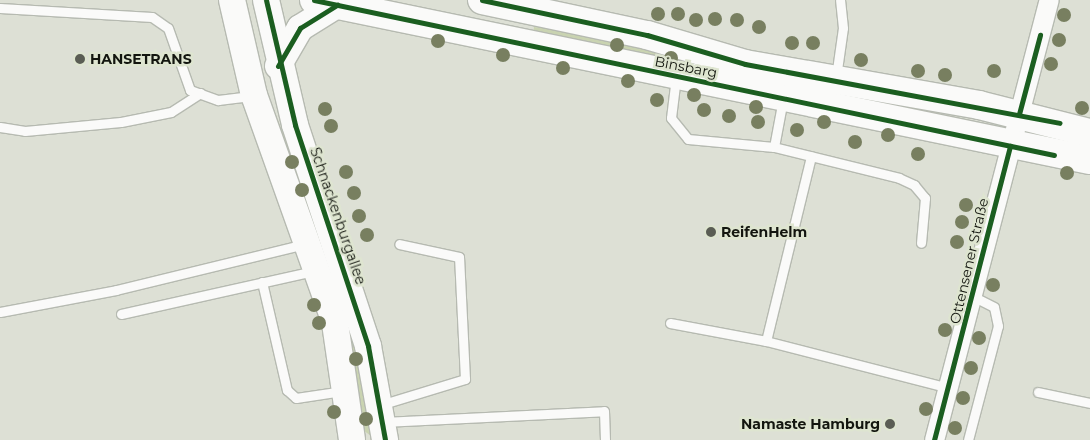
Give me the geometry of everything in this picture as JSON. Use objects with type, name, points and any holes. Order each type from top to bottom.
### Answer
[{"type":"main road","points":[[232,0],[254,95],[309,242],[335,323],[347,390],[352,440]]},
{"type":"main road","name":"Schnackenburgallee","points":[[266,0],[278,66],[352,290],[382,422]]},
{"type":"main road","name":"Binsbarg","points":[[482,0],[835,82],[1019,114],[1090,133]]},
{"type":"main road","points":[[278,66],[300,28],[325,2]]},
{"type":"main road","name":"Binsbarg","points":[[325,2],[1010,146],[1090,160]]},
{"type":"street","name":"Ottensener Straße","points":[[934,440],[950,388],[1010,146],[1049,0]]},
{"type":"lane","points":[[809,104],[835,82],[843,28],[840,0]]},
{"type":"lane","points":[[0,8],[152,17],[168,28],[190,90],[218,100],[254,95]]},
{"type":"lane","points":[[676,77],[671,118],[688,139],[774,148],[811,156],[914,185],[925,198],[927,212],[921,243]]},
{"type":"lane","points":[[0,127],[25,131],[121,122],[171,112],[200,94]]},
{"type":"lane","points":[[774,148],[783,98]]},
{"type":"lane","points":[[766,341],[811,156]]},
{"type":"lane","points":[[0,312],[116,290],[309,242]]},
{"type":"lane","points":[[382,422],[465,379],[459,257],[398,244]]},
{"type":"lane","points":[[122,314],[318,270]]},
{"type":"lane","points":[[262,282],[287,390],[296,398],[347,390]]},
{"type":"lane","points":[[968,440],[998,326],[994,307],[972,296]]},
{"type":"lane","points":[[670,323],[766,341],[950,388]]},
{"type":"lane","points":[[1038,392],[1090,403]]},
{"type":"lane","points":[[382,422],[604,412],[605,440]]},
{"type":"green space","points":[[534,27],[590,32],[737,73],[533,36]]},
{"type":"green space","points":[[252,29],[262,78],[347,304],[371,436],[359,427],[362,416],[347,325],[262,94],[246,30]]},
{"type":"cycle path","points":[[266,0],[295,125],[368,346],[385,440]]},
{"type":"cycle path","points":[[314,0],[1054,155]]},
{"type":"cycle path","points":[[482,0],[647,35],[745,64],[1060,123]]},
{"type":"cycle path","points":[[278,66],[300,28],[337,5]]},
{"type":"cycle path","points":[[1019,114],[1040,35]]},
{"type":"cycle path","points":[[934,440],[1010,146]]},
{"type":"place","name":"HANSETRANS","points":[[80,59]]},
{"type":"place","name":"ReifenHelm","points":[[711,232]]},
{"type":"place","name":"Namaste Hamburg","points":[[890,424]]}]
